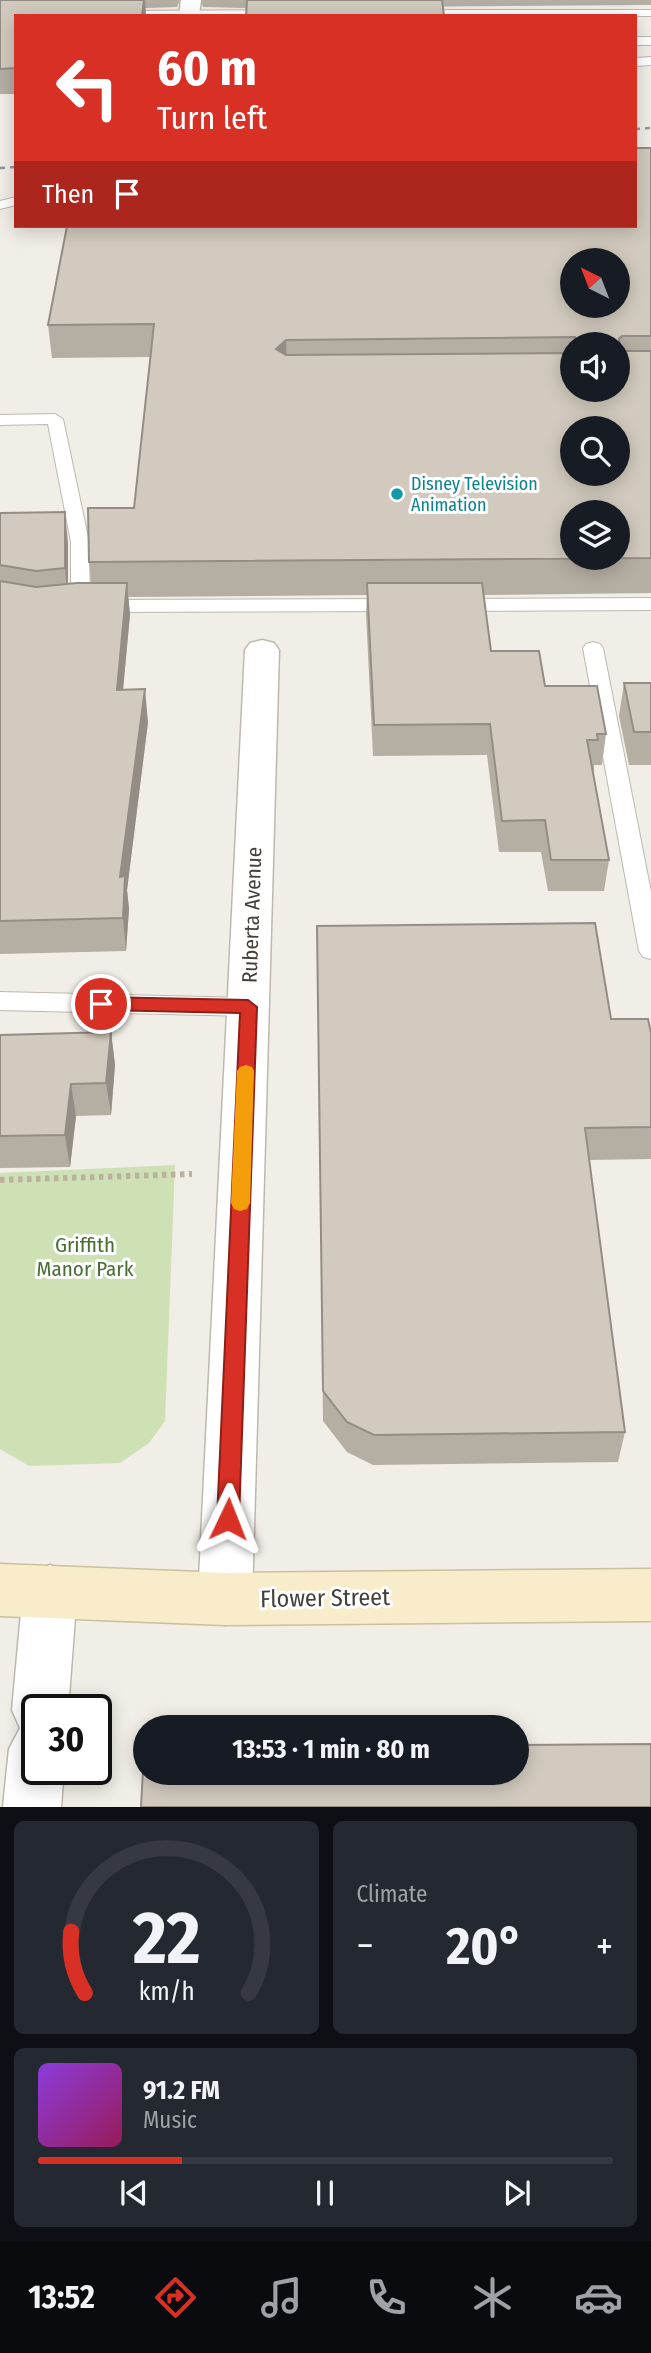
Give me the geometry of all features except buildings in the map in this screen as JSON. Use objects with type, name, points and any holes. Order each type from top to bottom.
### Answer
[{"type":"main road","name":"Flower Street","points":[[25,1591],[225,1599],[651,1595]]},
{"type":"street","name":"Ruberta Avenue","points":[[225,1599],[262,650]]},
{"type":"street","points":[[25,1591],[38,1694]]},
{"type":"street","points":[[32,1807],[34,1785]]},
{"type":"lane","points":[[108,14],[190,10],[286,13]]},
{"type":"lane","points":[[396,13],[651,13]]},
{"type":"lane","points":[[0,420],[55,419],[80,542],[81,606]]},
{"type":"lane","points":[[442,605],[651,604]]},
{"type":"lane","points":[[59,611],[81,606],[415,605]]},
{"type":"lane","points":[[593,648],[651,951]]},
{"type":"lane","points":[[0,1001],[248,1007]]},
{"type":"path","points":[[0,1180],[242,1173]]},
{"type":"green space","name":"Griffith Manor Park","points":[[175,1165],[165,1421],[149,1443],[120,1463],[29,1466],[0,1449],[0,1173]]},
{"type":"railway","points":[[637,129],[651,128]]},
{"type":"railway","points":[[0,168],[14,167]]},
{"type":"slow traffic","points":[[240,1203],[246,1071]]},
{"type":"place","name":"Disney Television Animation","points":[[397,494]]},
{"type":"route","points":[[101,1004],[248,1007],[228,1519]]}]
